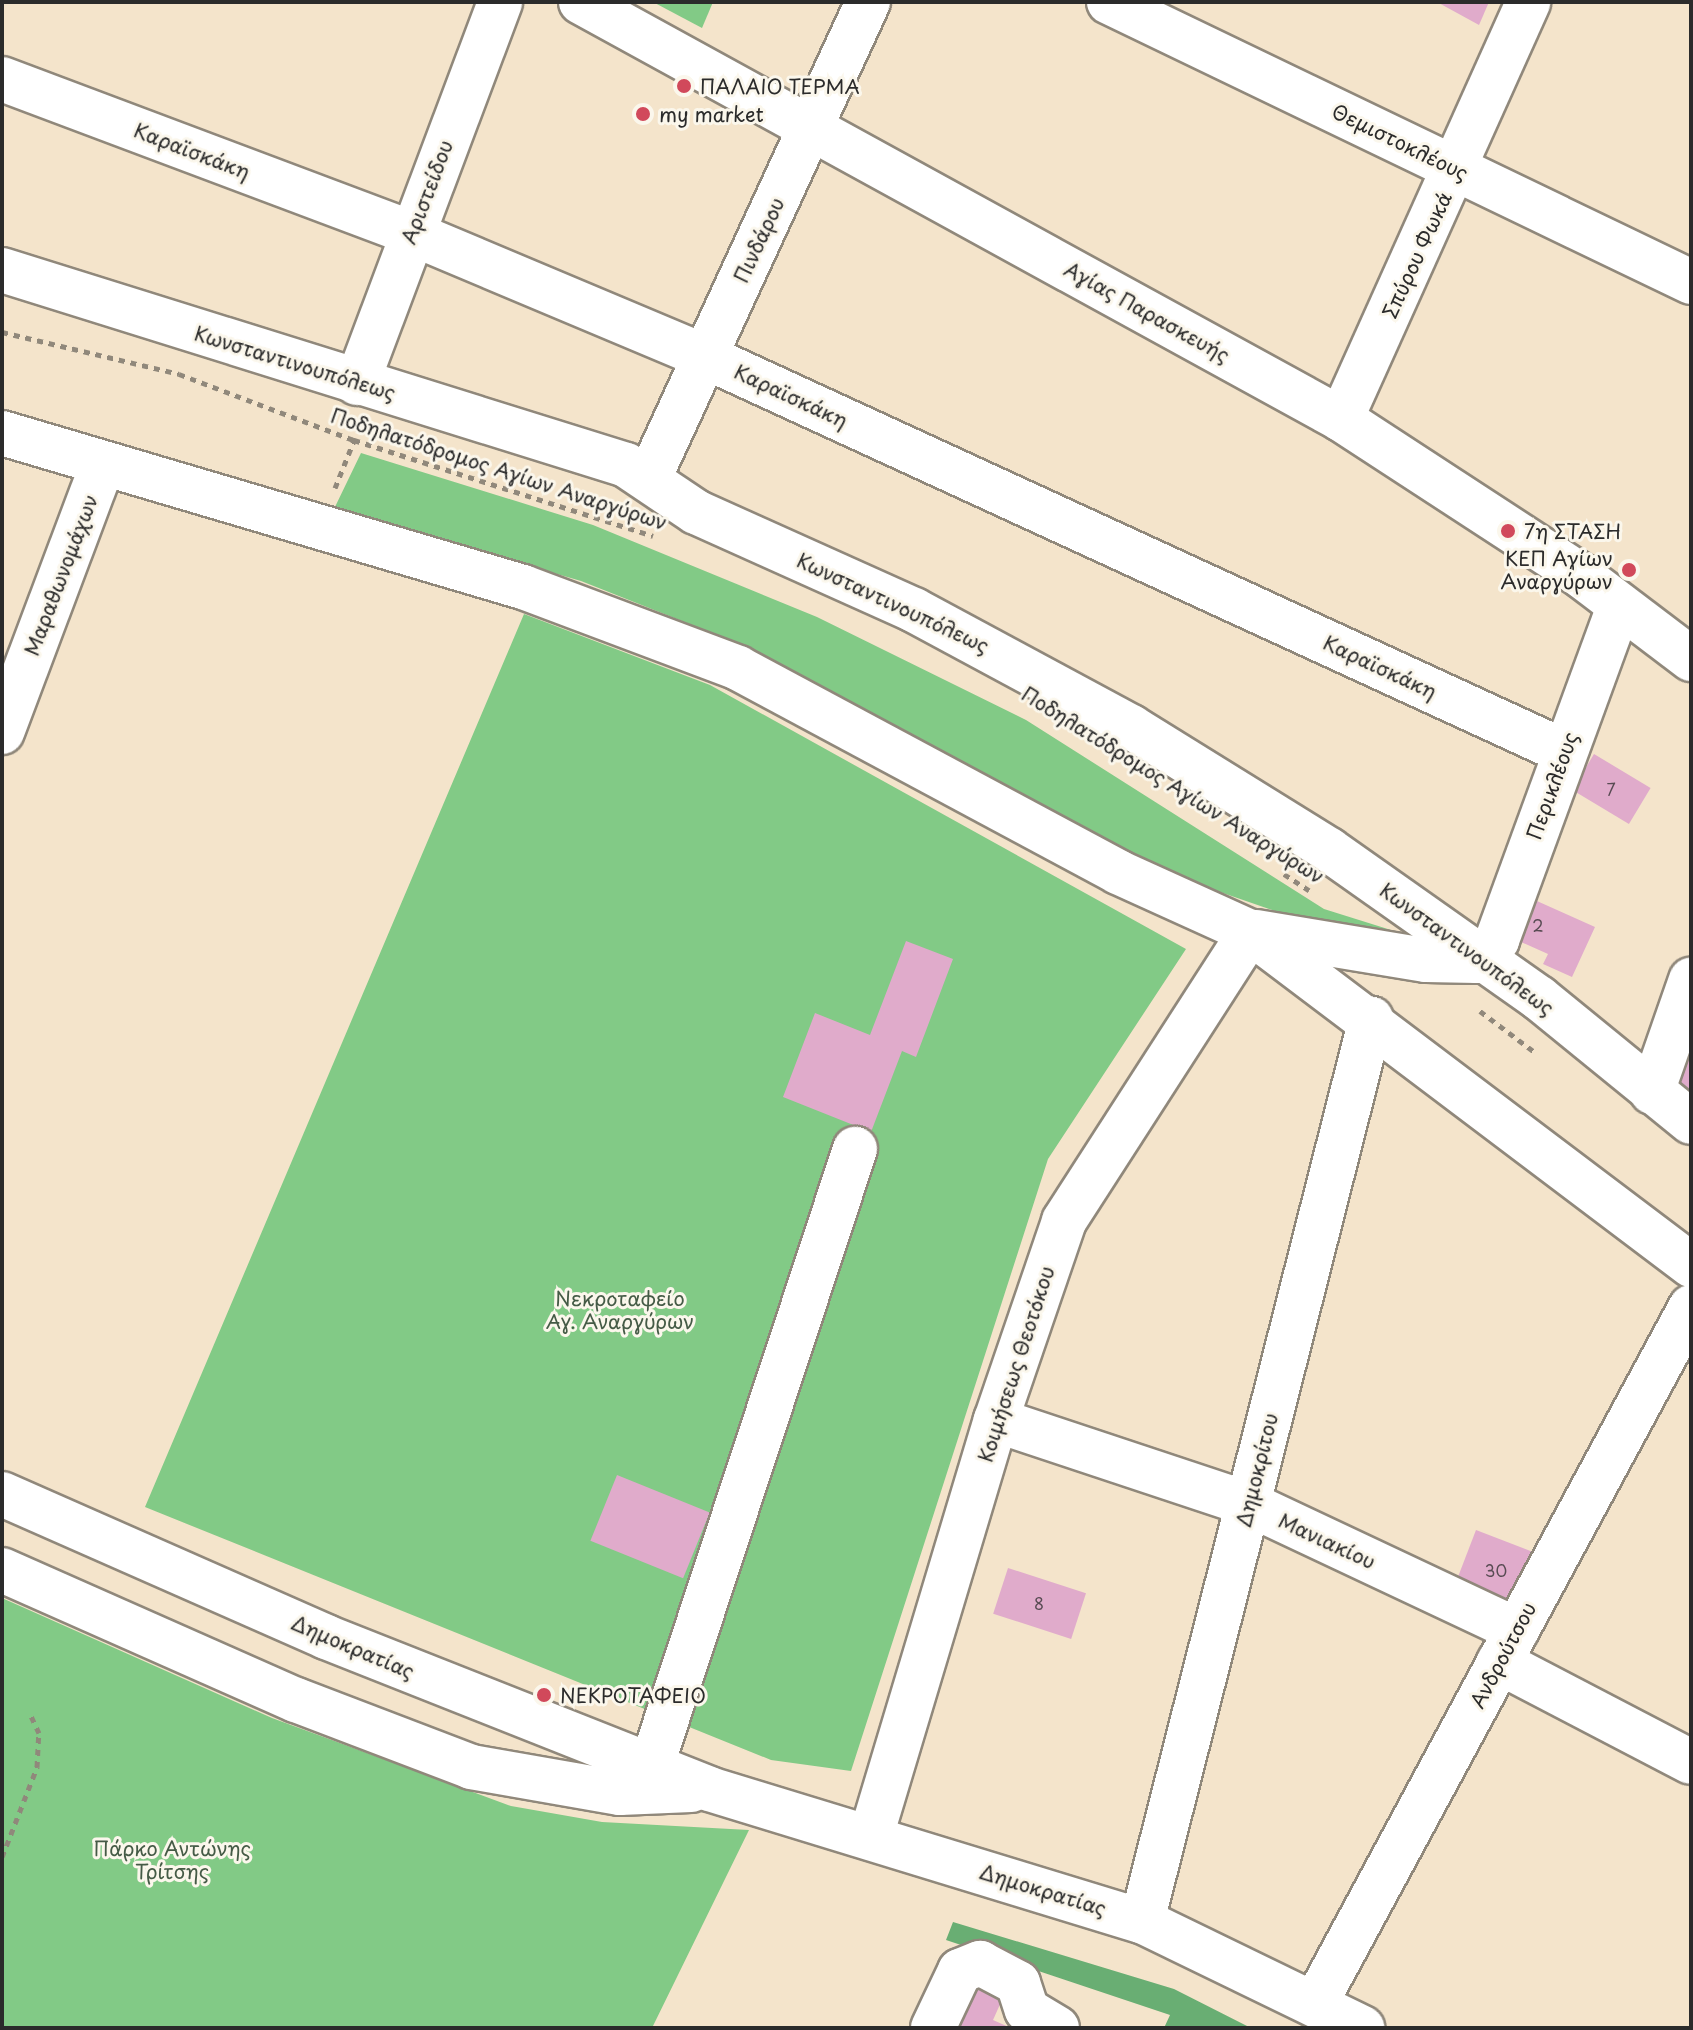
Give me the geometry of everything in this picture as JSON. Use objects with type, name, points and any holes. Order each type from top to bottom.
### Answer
[{"type":"street","name":"Αριστείδου","points":[[357,383],[500,2]]},
{"type":"street","name":"Αγίας Παρασκευής","points":[[581,2],[1341,419],[1619,606],[1691,659]]},
{"type":"street","name":"Πινδάρου","points":[[649,478],[868,2]]},
{"type":"street","name":"Θεμιστοκλέους","points":[[1109,2],[1691,282]]},
{"type":"street","name":"Σπύρου Φωκά","points":[[1341,419],[1456,170],[1528,2]]},
{"type":"street","name":"Καραϊσκάκη","points":[[2,79],[411,233],[706,357],[1565,752]]},
{"type":"street","name":"Κωνσταντινουπόλεως","points":[[2,270],[357,383],[535,433],[649,478],[696,512],[914,610],[1118,720],[1329,850],[1477,961],[1539,998],[1691,1122]]},
{"type":"street","points":[[2,433],[651,631],[738,668],[1118,872],[1250,932],[1371,1019],[1691,1265]]},
{"type":"street","name":"Μαραθωνομάχων","points":[[2,732],[103,464]]},
{"type":"street","name":"Περικλέους","points":[[1477,961],[1497,940],[1619,606]]},
{"type":"street","points":[[1250,932],[1426,960],[1477,961]]},
{"type":"street","name":"Κοιμήσεως Θεοτόκου","points":[[871,1836],[996,1420],[1075,1195],[1250,932]]},
{"type":"street","points":[[1652,1092],[1691,980]]},
{"type":"street","name":"Δημοκρίτου","points":[[1142,1921],[1371,1019]]},
{"type":"street","points":[[651,1767],[855,1149]]},
{"type":"street","name":"Ανδρούτσου","points":[[1315,2004],[1691,1307]]},
{"type":"street","name":"Μανιακίου","points":[[996,1420],[1249,1504],[1508,1646],[1691,1762]]},
{"type":"street","name":"Δημοκρατίας","points":[[2,1494],[709,1789],[1142,1921],[1362,2028]]},
{"type":"street","name":"Δημοκρατίας","points":[[2,1570],[296,1700],[471,1767],[620,1793],[709,1789]]},
{"type":"street","points":[[933,2028],[960,1971],[980,1963],[1018,1983],[1027,2010],[1057,2028]]},
{"type":"path","name":"Ποδηλατόδρομος Αγίων Αναργύρων","points":[[2,332],[179,374],[354,440],[666,542]]},
{"type":"path","name":"Ποδηλατόδρομος Αγίων Αναργύρων","points":[[1275,869],[1314,893]]},
{"type":"path","points":[[2,1857],[39,1759],[31,1716]]},
{"type":"green space","points":[[653,2],[713,2],[702,28]]},
{"type":"green space","points":[[361,453],[593,525],[817,617],[1026,720],[1324,909],[1391,930],[1382,941],[1330,930],[1168,874],[687,623],[581,581],[334,509]]},
{"type":"green space","name":"Νεκροταφείο Αγ. Αναργύρων","points":[[524,614],[710,685],[1186,949],[1048,1159],[851,1771],[771,1760],[145,1507]]},
{"type":"green space","name":"Πάρκο Αντώνης Τρίτσης","points":[[2,1598],[272,1718],[511,1806],[602,1822],[749,1830],[652,2028],[2,2028]]},
{"type":"green space","points":[[953,1922],[1174,1989],[1251,2028],[1164,2028],[1170,2015],[946,1940]]},
{"type":"building","points":[[1437,2],[1489,2],[1479,25]]},
{"type":"building","points":[[1594,754],[1651,788],[1629,824],[1572,790]]},
{"type":"building","points":[[1528,897],[1595,927],[1572,977],[1543,964],[1548,954],[1510,937]]},
{"type":"building","points":[[906,941],[953,959],[916,1057],[902,1051],[871,1132],[783,1097],[815,1013],[870,1035]]},
{"type":"building","points":[[1691,1051],[1691,1090],[1678,1086]]},
{"type":"building","points":[[617,1475],[710,1512],[683,1578],[590,1541]]},
{"type":"building","points":[[1476,1530],[1538,1554],[1516,1610],[1454,1586]]},
{"type":"building","points":[[1008,1568],[1086,1593],[1071,1639],[993,1614]]},
{"type":"building","points":[[980,1980],[1006,1991],[993,2020],[1011,2028],[959,2028]]},
{"type":"place","name":"ΠΑΛΑΙΟ ΤΕΡΜΑ","points":[[684,86]]},
{"type":"place","name":"my market","points":[[643,114]]},
{"type":"place","name":"7η ΣΤΑΣΗ","points":[[1508,531]]},
{"type":"place","name":"ΚΕΠ Αγίων Αναργύρων","points":[[1629,570]]},
{"type":"place","name":"ΝΕΚΡΟΤΑΦΕΙΟ","points":[[544,1695]]}]
